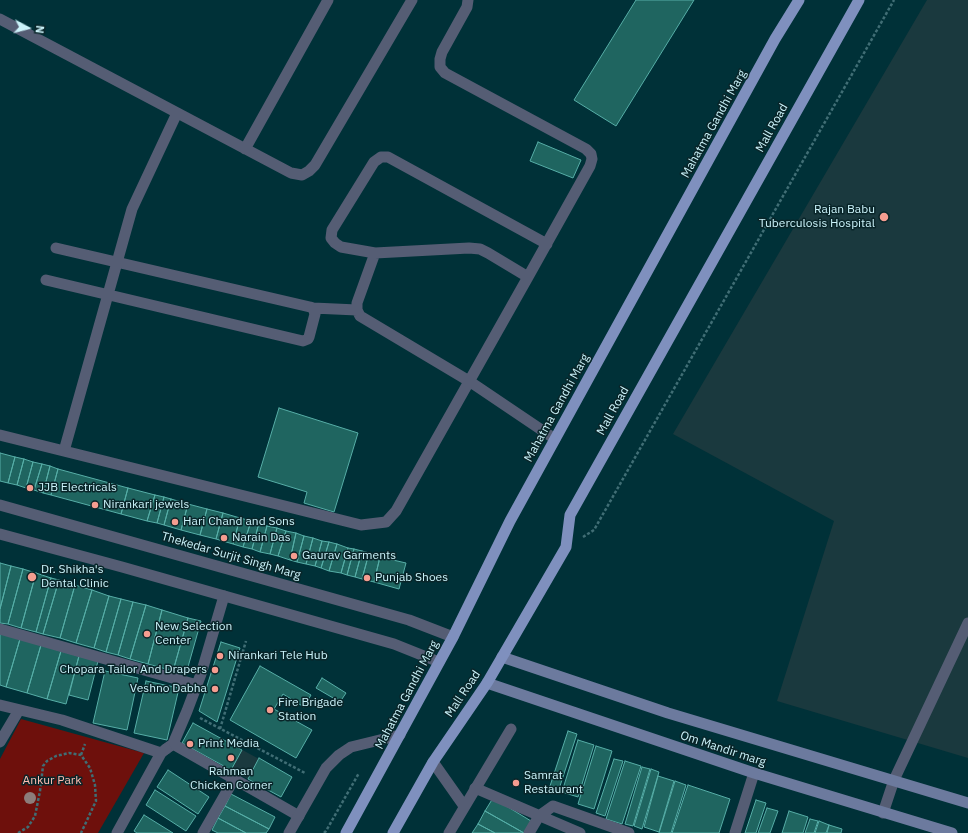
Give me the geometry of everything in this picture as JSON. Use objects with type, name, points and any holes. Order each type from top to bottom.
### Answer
[{"type":"main road","name":"Mahatma Gandhi Marg","points":[[346,833],[453,637],[510,521],[775,39],[799,0]]},
{"type":"main road","name":"Mall Road","points":[[393,833],[433,762],[487,683],[566,547],[570,515],[859,0]]},
{"type":"main road","name":"Om Mandir marg","points":[[502,657],[668,713],[968,803]]},
{"type":"main road","name":"Om Mandir marg","points":[[487,683],[754,773],[952,833]]},
{"type":"street","points":[[245,149],[328,0]]},
{"type":"street","points":[[0,18],[291,173],[302,175],[315,165],[412,0]]},
{"type":"street","points":[[0,436],[361,525],[386,522],[396,511],[547,244],[590,166],[592,159],[591,154],[586,149],[445,73],[440,67],[442,52],[467,7],[468,0]]},
{"type":"street","points":[[64,451],[132,209],[177,113]]},
{"type":"street","points":[[528,277],[480,249],[469,248],[375,253],[340,247],[331,238],[332,230],[374,162],[381,157],[388,157],[547,244]]},
{"type":"street","points":[[56,248],[313,308],[357,310]]},
{"type":"street","points":[[375,253],[357,303],[357,310],[360,316],[469,381],[555,439]]},
{"type":"street","points":[[46,280],[303,341],[308,340],[309,337],[314,314],[313,308]]},
{"type":"street","name":"Thekedar Surjit Singh Marg","points":[[0,505],[409,620],[453,637]]},
{"type":"street","points":[[0,534],[394,644],[439,662]]},
{"type":"street","points":[[117,833],[167,749],[187,711],[197,685],[224,596]]},
{"type":"street","points":[[883,813],[894,780],[968,623]]},
{"type":"street","points":[[0,629],[197,685]]},
{"type":"street","points":[[0,705],[62,720],[167,749],[234,779],[299,816]]},
{"type":"street","points":[[0,742],[19,710]]},
{"type":"street","points":[[449,833],[511,728]]},
{"type":"street","points":[[289,833],[326,768],[339,755],[351,748],[400,735]]},
{"type":"street","points":[[433,762],[464,806]]},
{"type":"street","points":[[735,833],[754,773]]},
{"type":"street","points":[[203,833],[234,779]]},
{"type":"street","points":[[475,788],[580,833]]},
{"type":"street","points":[[529,833],[539,816],[553,806],[629,833]]},
{"type":"path","points":[[566,547],[594,530],[894,0]]},
{"type":"path","points":[[220,729],[246,641]]},
{"type":"path","points":[[187,711],[319,780]]},
{"type":"path","points":[[18,833],[28,827],[34,816],[40,791],[43,766],[47,761],[56,756],[70,754],[81,755],[90,768],[95,785],[96,801],[81,833]]},
{"type":"shaded area","name":"Rajan Babu Tuberculosis Hospital","points":[[927,0],[968,0],[968,758],[777,701],[834,521],[673,434]]},
{"type":"shaded area","points":[[193,723],[292,777],[281,797],[182,743]]},
{"type":"green space","name":"Ankur Park","points":[[21,719],[144,753],[98,833],[0,833],[0,759]]},
{"type":"building","points":[[636,0],[694,0],[616,126],[574,100]]},
{"type":"building","points":[[538,142],[581,160],[573,178],[530,161]]},
{"type":"building","points":[[279,408],[358,433],[334,512],[304,503],[307,492],[258,477]]},
{"type":"building","points":[[0,453],[15,457],[8,483],[0,481]]},
{"type":"building","points":[[15,457],[24,459],[17,485],[8,483]]},
{"type":"building","points":[[24,459],[33,462],[26,488],[17,485]]},
{"type":"building","points":[[33,462],[42,464],[34,490],[26,488]]},
{"type":"building","points":[[42,464],[50,466],[43,493],[34,490]]},
{"type":"building","points":[[50,466],[58,469],[51,495],[43,493]]},
{"type":"building","points":[[58,469],[128,488],[121,514],[51,495]]},
{"type":"building","points":[[128,488],[155,495],[147,521],[121,514]]},
{"type":"building","points":[[155,495],[164,497],[157,523],[147,521]]},
{"type":"building","points":[[164,497],[171,499],[164,525],[157,523]]},
{"type":"building","points":[[171,499],[188,504],[181,530],[164,525]]},
{"type":"building","points":[[188,504],[207,509],[200,535],[181,530]]},
{"type":"building","points":[[207,509],[223,513],[216,539],[200,535]]},
{"type":"building","points":[[223,513],[240,518],[233,544],[216,539]]},
{"type":"building","points":[[240,518],[251,521],[243,547],[233,544]]},
{"type":"building","points":[[251,521],[259,523],[252,549],[243,547]]},
{"type":"building","points":[[259,523],[267,526],[260,552],[252,549]]},
{"type":"building","points":[[267,526],[277,528],[270,554],[260,552]]},
{"type":"building","points":[[277,528],[286,531],[278,556],[270,554]]},
{"type":"building","points":[[286,531],[296,533],[290,560],[278,556]]},
{"type":"building","points":[[296,533],[304,536],[297,562],[290,560]]},
{"type":"building","points":[[304,536],[313,538],[306,564],[297,562]]},
{"type":"building","points":[[313,538],[322,541],[315,566],[306,564]]},
{"type":"building","points":[[322,541],[329,542],[321,568],[315,566]]},
{"type":"building","points":[[329,542],[337,544],[329,571],[321,568]]},
{"type":"building","points":[[337,544],[348,548],[341,573],[329,571]]},
{"type":"building","points":[[348,548],[354,549],[347,575],[341,573]]},
{"type":"building","points":[[354,549],[362,551],[355,577],[347,575]]},
{"type":"building","points":[[362,551],[369,553],[362,579],[355,577]]},
{"type":"building","points":[[369,553],[380,557],[374,582],[362,579]]},
{"type":"building","points":[[380,557],[406,563],[399,589],[374,582]]},
{"type":"building","points":[[0,563],[11,566],[0,609]]},
{"type":"building","points":[[11,566],[23,569],[8,624],[0,623],[0,609]]},
{"type":"building","points":[[23,569],[36,573],[21,628],[8,624]]},
{"type":"building","points":[[36,573],[51,578],[36,632],[21,628]]},
{"type":"building","points":[[51,578],[59,580],[43,634],[36,632]]},
{"type":"building","points":[[59,580],[75,585],[60,638],[43,634]]},
{"type":"building","points":[[75,585],[92,590],[76,643],[60,638]]},
{"type":"building","points":[[92,590],[109,596],[94,648],[76,643]]},
{"type":"building","points":[[109,596],[121,599],[106,652],[94,648]]},
{"type":"building","points":[[121,599],[133,602],[118,655],[106,652]]},
{"type":"building","points":[[133,602],[146,605],[130,659],[118,655]]},
{"type":"building","name":"New Selection Center","points":[[146,605],[162,610],[148,664],[130,659]]},
{"type":"building","points":[[162,610],[188,618],[173,671],[148,664]]},
{"type":"building","points":[[188,618],[201,621],[186,674],[173,671]]},
{"type":"building","points":[[0,633],[20,639],[6,687],[0,685]]},
{"type":"building","points":[[20,639],[41,645],[27,693],[6,687]]},
{"type":"building","points":[[221,642],[240,648],[217,722],[199,711]]},
{"type":"building","points":[[41,645],[61,651],[47,699],[27,693]]},
{"type":"building","points":[[61,651],[79,656],[66,704],[47,699]]},
{"type":"building","points":[[79,656],[98,661],[88,700],[69,695]]},
{"type":"building","points":[[260,666],[311,695],[304,707],[283,694],[274,709],[312,730],[296,758],[230,720]]},
{"type":"building","points":[[105,671],[138,678],[127,730],[93,723]]},
{"type":"building","points":[[322,678],[346,693],[340,702],[316,688]]},
{"type":"building","points":[[146,681],[179,688],[167,740],[134,733]]},
{"type":"building","points":[[193,723],[242,750],[231,770],[182,743]]},
{"type":"building","points":[[568,731],[577,734],[559,789],[550,786]]},
{"type":"building","points":[[578,740],[594,745],[578,797],[562,792]]},
{"type":"building","points":[[596,746],[612,751],[594,809],[578,804]]},
{"type":"building","points":[[259,758],[292,777],[281,797],[248,779]]},
{"type":"building","points":[[614,759],[623,761],[605,816],[596,813]]},
{"type":"building","points":[[625,761],[641,766],[622,824],[606,819]]},
{"type":"building","points":[[642,767],[650,769],[633,826],[625,824]]},
{"type":"building","points":[[651,769],[659,772],[642,829],[634,826]]},
{"type":"building","points":[[168,770],[209,797],[198,814],[157,787]]},
{"type":"building","points":[[658,776],[674,781],[659,832],[644,827]]},
{"type":"building","points":[[675,781],[686,785],[671,833],[659,833]]},
{"type":"building","points":[[688,785],[730,799],[719,833],[672,833]]},
{"type":"building","points":[[155,790],[196,816],[186,831],[146,805]]},
{"type":"building","points":[[231,794],[275,817],[269,829],[225,806]]},
{"type":"building","points":[[493,798],[531,821],[524,833],[485,811]]},
{"type":"building","points":[[756,800],[766,803],[756,833],[745,833]]},
{"type":"building","points":[[225,806],[269,829],[266,833],[246,833],[218,818]]},
{"type":"building","points":[[767,808],[778,811],[770,833],[758,833]]},
{"type":"building","points":[[485,811],[524,833],[495,833],[478,824]]},
{"type":"building","points":[[789,811],[808,817],[803,833],[782,833]]},
{"type":"building","points":[[144,815],[173,833],[137,833],[134,831]]},
{"type":"building","points":[[218,818],[246,833],[218,833],[212,830]]},
{"type":"building","points":[[810,819],[818,821],[814,833],[805,833]]},
{"type":"building","points":[[819,821],[829,825],[826,833],[815,833]]},
{"type":"building","points":[[478,824],[495,833],[472,833]]},
{"type":"building","points":[[829,825],[842,829],[841,833],[827,833]]},
{"type":"place","name":"Rajan Babu Tuberculosis Hospital","points":[[884,217]]},
{"type":"place","name":"JJB Electricals","points":[[30,488]]},
{"type":"place","name":"Nirankari jewels","points":[[95,505]]},
{"type":"place","name":"Hari Chand and Sons","points":[[175,522]]},
{"type":"place","name":"Narain Das","points":[[224,538]]},
{"type":"place","name":"Gaurav Garments","points":[[294,556]]},
{"type":"place","name":"Dr. Shikha's Dental Clinic","points":[[32,577]]},
{"type":"place","name":"Punjab Shoes","points":[[367,578]]},
{"type":"place","name":"New Selection Center","points":[[147,634]]},
{"type":"place","name":"Nirankari Tele Hub","points":[[220,656]]},
{"type":"place","name":"Chopara Tailor And Drapers","points":[[215,670]]},
{"type":"place","name":"Veshno Dabha","points":[[215,689]]},
{"type":"place","name":"Fire Brigade Station","points":[[270,710]]},
{"type":"place","name":"Print Media","points":[[190,744]]},
{"type":"place","name":"Rahman Chicken Corner","points":[[231,758]]},
{"type":"place","name":"Samrat Restaurant","points":[[516,783]]}]
